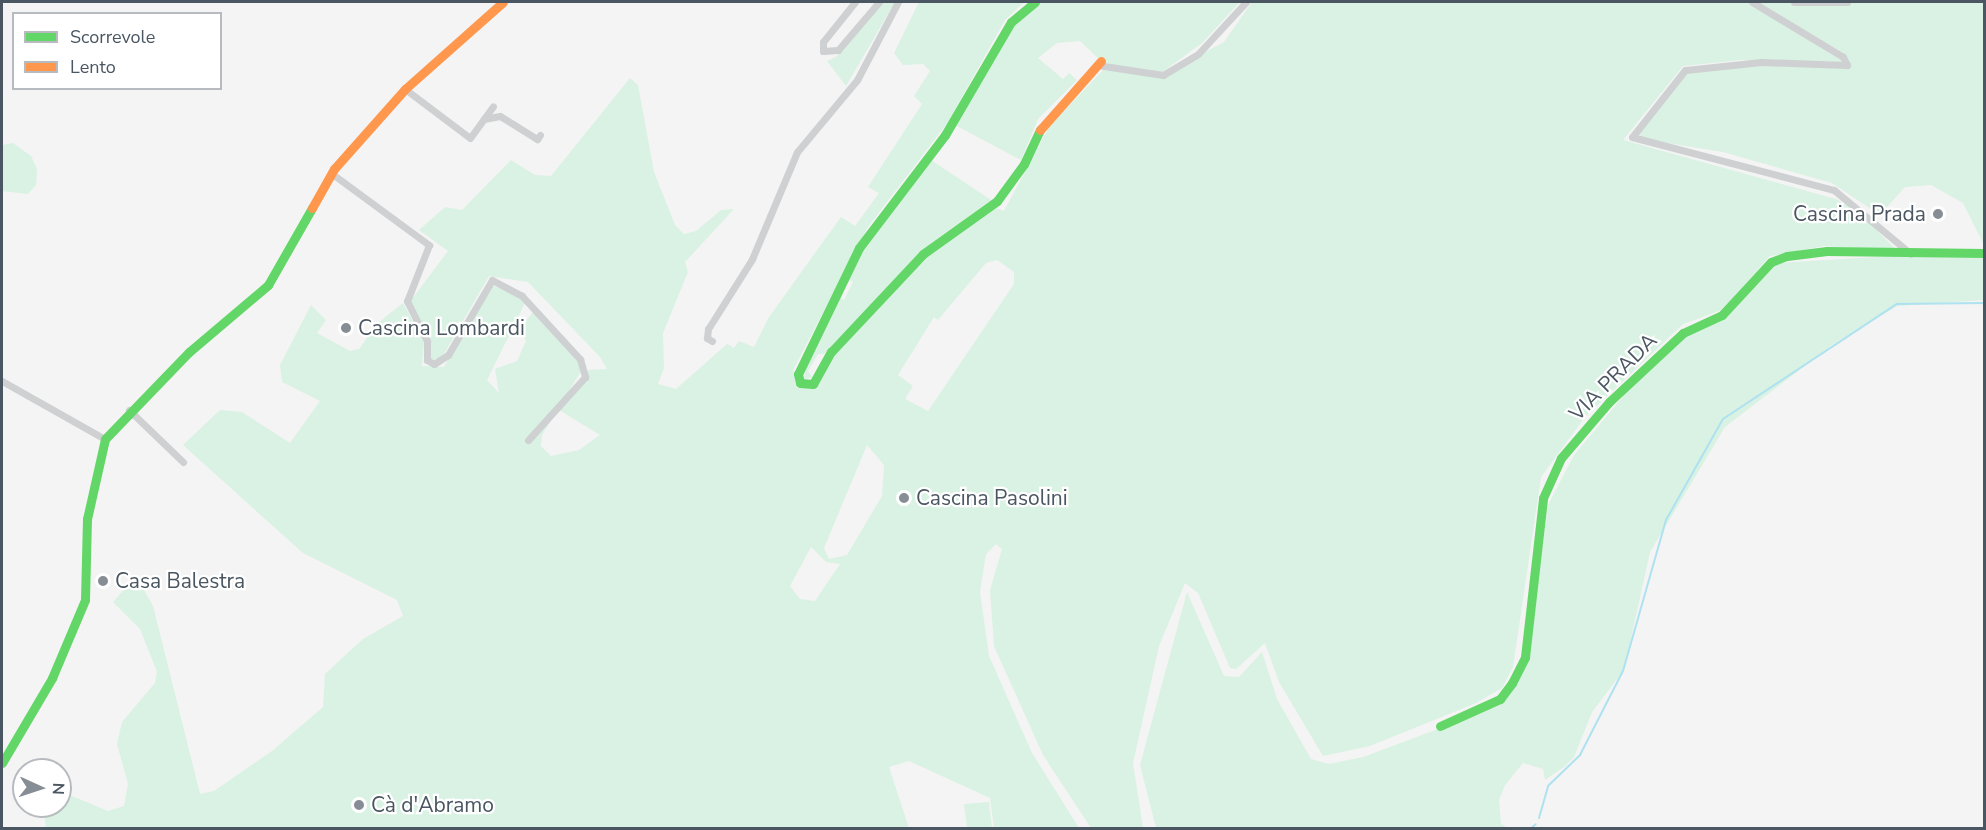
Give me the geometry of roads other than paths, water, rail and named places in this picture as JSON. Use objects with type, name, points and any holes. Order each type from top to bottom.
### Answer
[{"type":"street","points":[[2,763],[52,678],[85,600],[87,519],[105,439],[129,410],[276,276],[331,173],[405,89],[503,2]]},
{"type":"street","points":[[855,2],[823,42],[823,51],[838,50],[879,2]]},
{"type":"street","points":[[712,341],[707,338],[708,329],[752,260],[797,152],[857,80],[898,2]]},
{"type":"street","points":[[1035,2],[1011,22],[945,135],[859,248],[798,374],[800,383],[813,384],[831,352],[923,254],[997,201],[1024,164],[1043,122],[1099,63],[1163,75],[1198,54],[1246,2]]},
{"type":"street","points":[[1752,2],[1843,57],[1847,66],[1761,62],[1685,70],[1632,137],[1834,190],[1911,254]]},
{"type":"street","points":[[1794,2],[1847,2]]},
{"type":"street","points":[[405,89],[470,138],[493,106]]},
{"type":"street","points":[[484,119],[506,119],[537,139]]},
{"type":"street","points":[[331,173],[429,245],[407,301],[427,341],[428,360],[434,364],[448,355],[492,280],[522,296],[580,359],[585,377],[528,440]]},
{"type":"street","name":"VIA PRADA","points":[[1440,726],[1500,699],[1512,683],[1525,657],[1543,498],[1561,458],[1609,402],[1683,333],[1734,304],[1771,262],[1827,251],[1911,254],[1984,253]]},
{"type":"street","points":[[2,381],[105,439]]},
{"type":"street","points":[[129,410],[183,462]]},
{"type":"waterway","points":[[1539,818],[1548,786],[1580,755],[1623,671],[1666,520],[1723,419],[1897,304],[1984,303]]},
{"type":"waterway","points":[[1531,828],[1536,824]]},
{"type":"place","name":"Cascina Prada","points":[[1938,214]]},
{"type":"place","name":"Cascina Lombardi","points":[[346,328]]},
{"type":"place","name":"Cascina Pasolini","points":[[904,498]]},
{"type":"place","name":"Casa Balestra","points":[[103,581]]},
{"type":"place","name":"Cà d'Abramo","points":[[359,805]]}]
